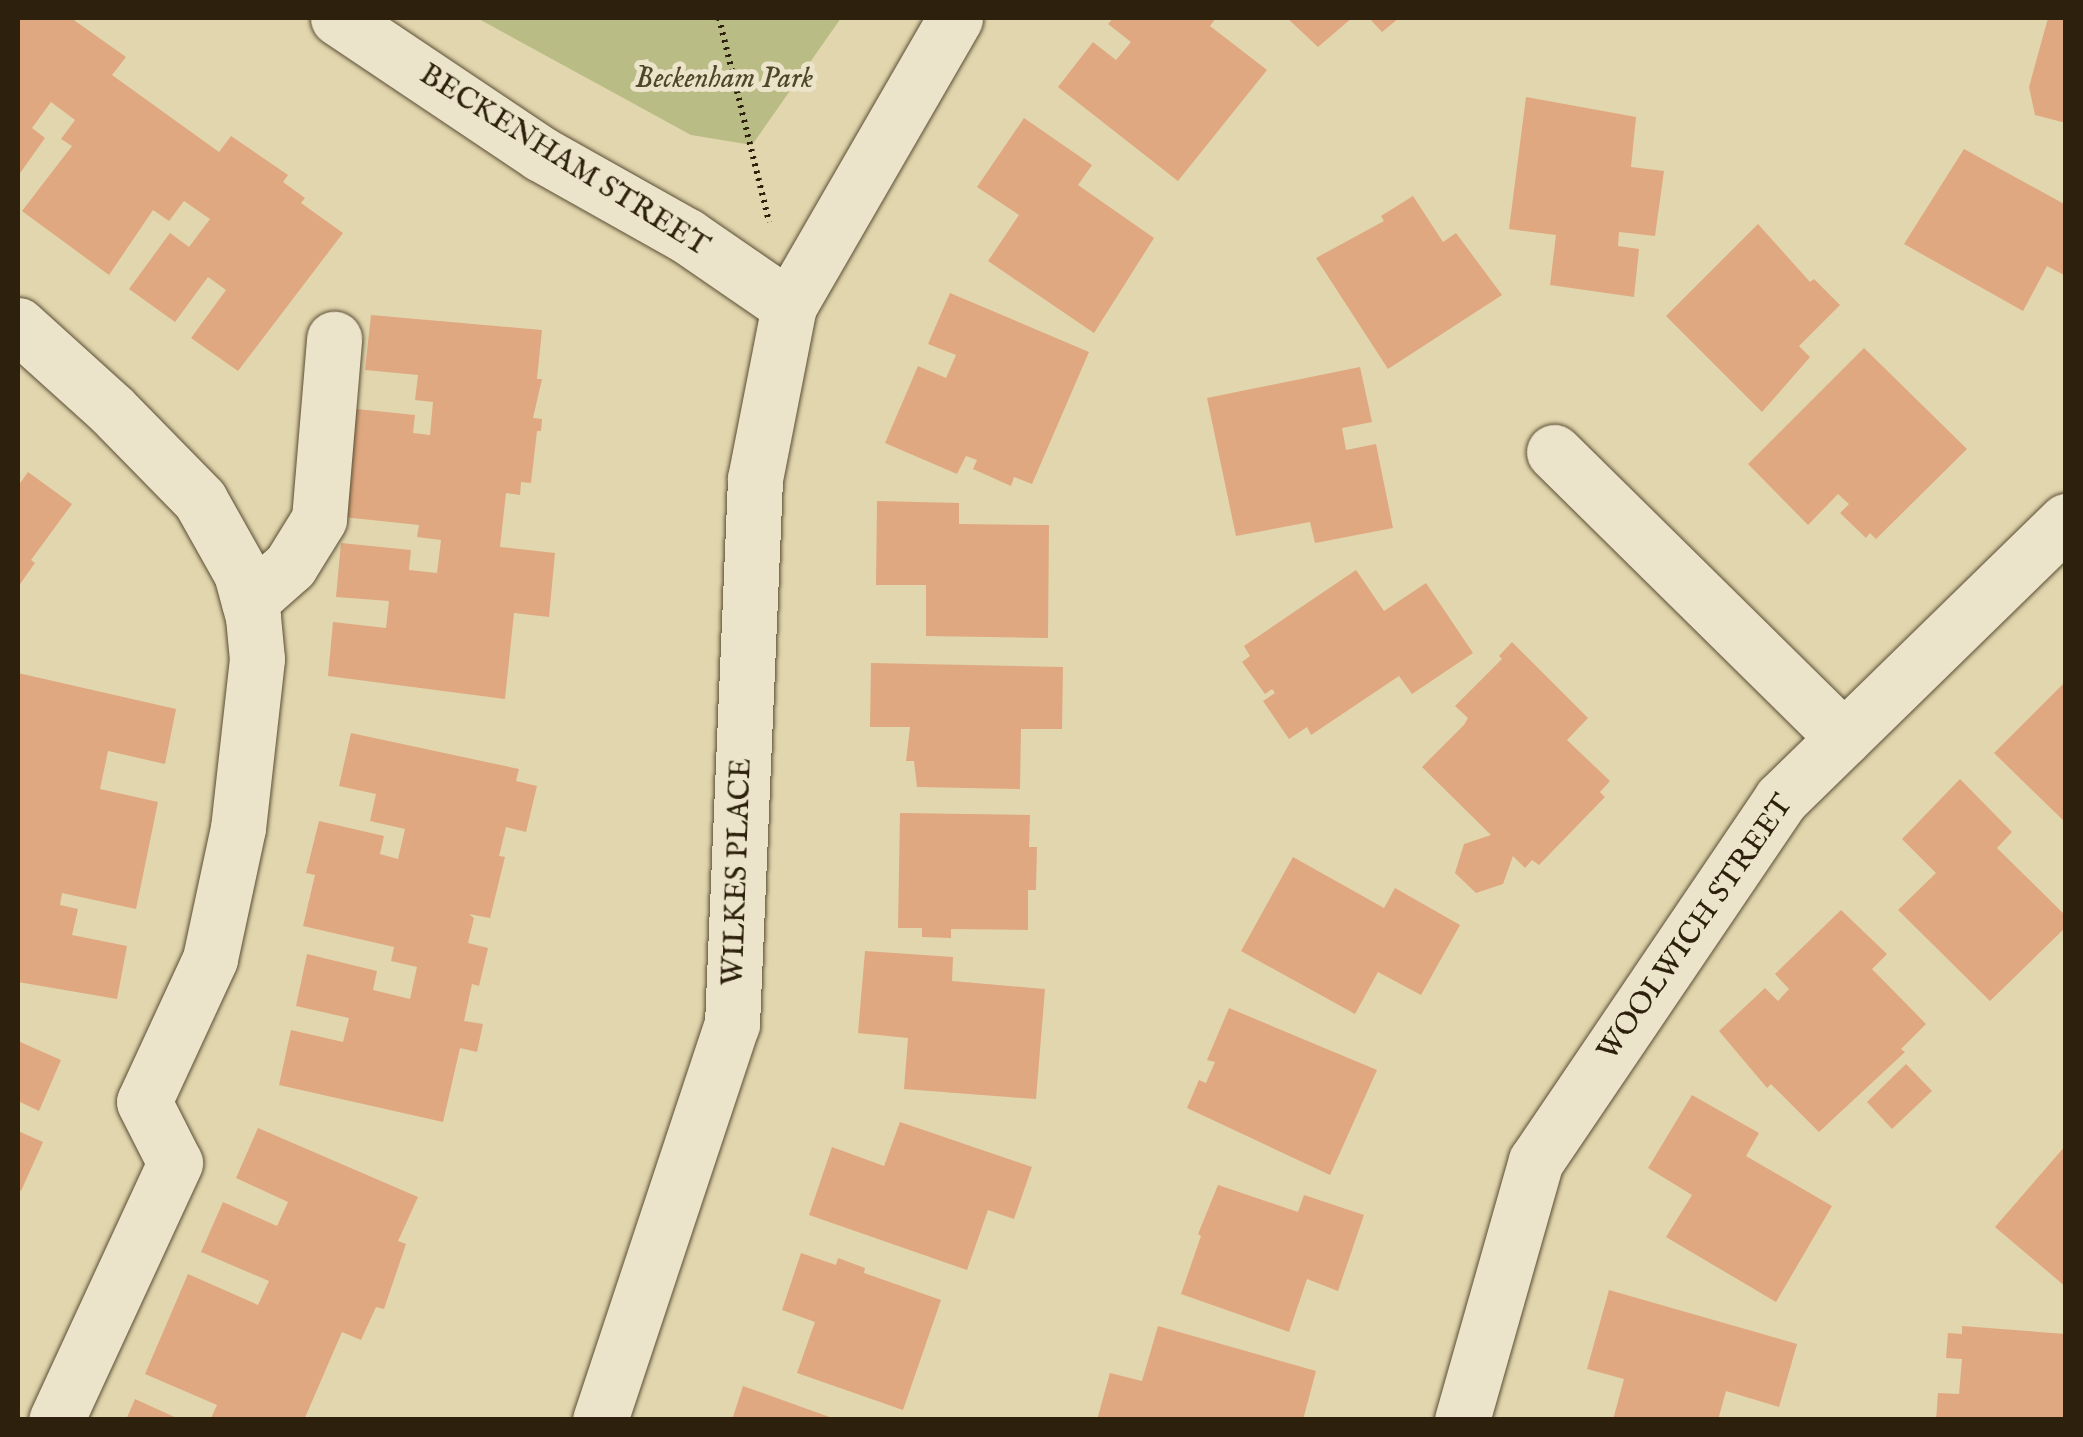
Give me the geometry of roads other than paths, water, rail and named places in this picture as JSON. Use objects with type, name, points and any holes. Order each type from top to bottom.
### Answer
[{"type":"street","name":"BECKENHAM STREET","points":[[338,18],[541,154],[687,236],[789,306]]},
{"type":"street","name":"WILKES PLACE","points":[[600,1420],[732,1024],[755,479],[789,306],[955,18]]},
{"type":"street","points":[[18,325],[112,410],[200,500],[241,573],[250,602],[257,659],[238,828],[210,959],[144,1102],[174,1162],[56,1420]]},
{"type":"street","points":[[250,602],[290,566],[320,519],[334,339]]},
{"type":"street","points":[[1554,452],[1844,738]]},
{"type":"street","name":"WOOLWICH STREET","points":[[1462,1420],[1536,1161],[1781,799],[2066,521]]},
{"type":"park label","name":"Beckenham Park","points":[[724,79]]}]
